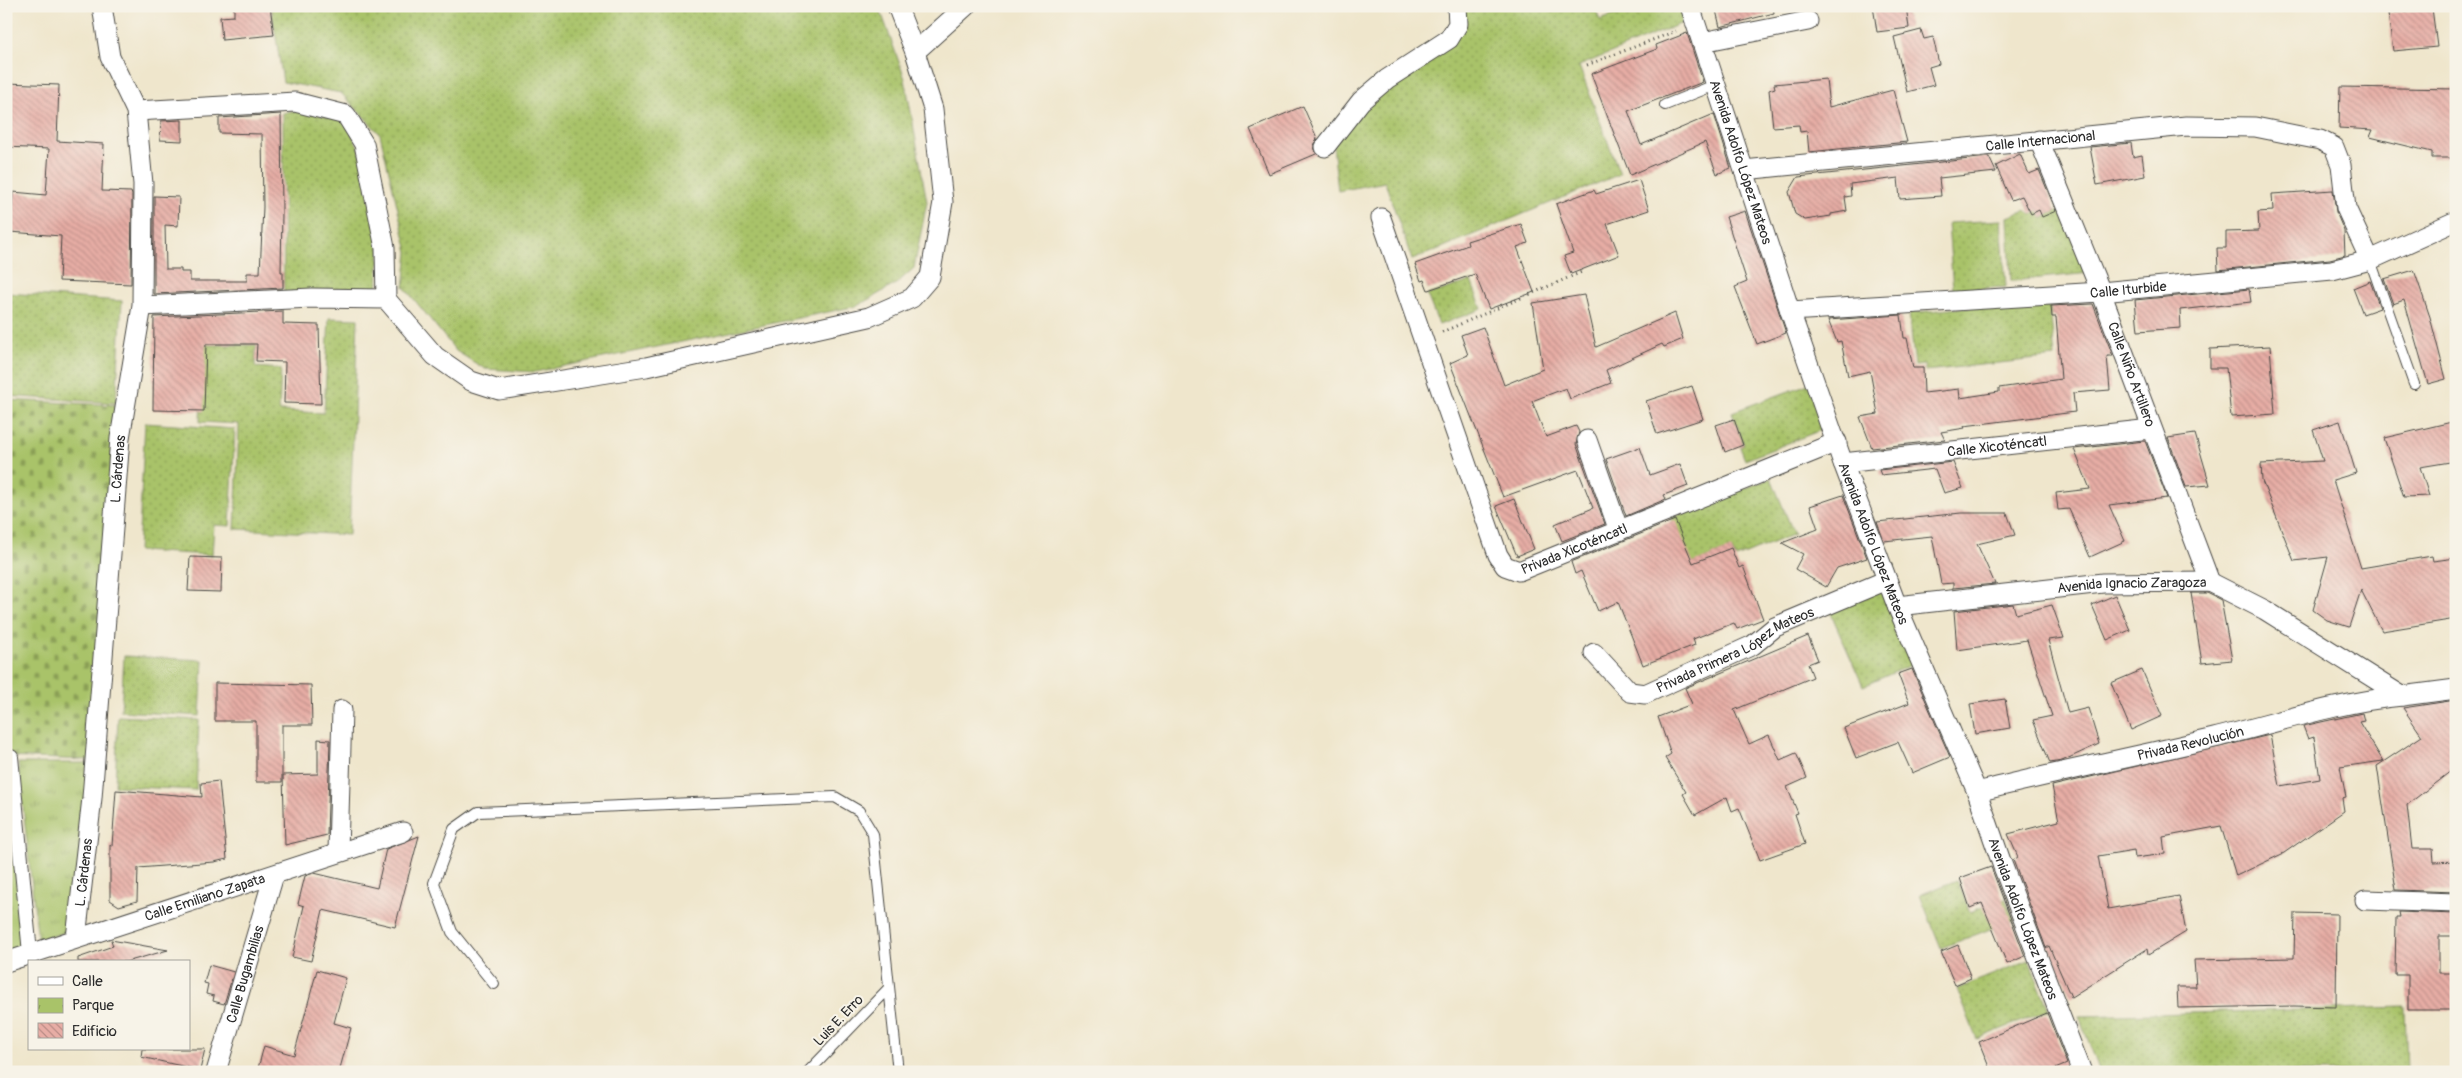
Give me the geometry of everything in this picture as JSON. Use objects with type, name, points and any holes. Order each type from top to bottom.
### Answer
[{"type":"street","name":"L. Cárdenas","points":[[76,938],[92,798],[120,438],[142,306],[144,184],[136,111],[110,57],[102,6]]},
{"type":"street","points":[[136,111],[295,102],[346,115],[364,144],[385,248],[386,299],[435,356],[471,381],[499,390],[656,365],[870,317],[912,298],[930,277],[943,202],[933,109],[915,52],[897,6]]},
{"type":"street","points":[[915,52],[966,6]]},
{"type":"street","points":[[1325,147],[1361,101],[1387,79],[1449,39],[1458,24],[1457,6]]},
{"type":"street","name":"Avenida Adolfo López Mateos","points":[[1692,15],[1790,311],[1843,463],[1897,606],[1977,792],[2002,864],[2082,1072]]},
{"type":"street","points":[[1702,42],[1808,21]]},
{"type":"street","name":"Calle Internacional","points":[[1744,170],[2186,126],[2255,127],[2320,140],[2334,147],[2341,165],[2346,208],[2370,260]]},
{"type":"street","name":"Calle Niño Artillero","points":[[2039,140],[2101,292],[2210,582]]},
{"type":"street","name":"Privada Xicoténcatl","points":[[1381,218],[1498,555],[1506,566],[1519,571],[1837,442]]},
{"type":"street","name":"Calle Iturbide","points":[[1790,311],[2101,292],[2332,270],[2370,260],[2456,220]]},
{"type":"street","points":[[142,306],[312,298],[386,299]]},
{"type":"street","name":"Calle Xicoténcatl","points":[[1843,463],[2151,429]]},
{"type":"street","points":[[1587,440],[1619,530]]},
{"type":"street","name":"Privada Primera López Mateos","points":[[1594,653],[1630,692],[1645,694],[1753,645],[1775,627],[1887,580]]},
{"type":"street","name":"Avenida Ignacio Zaragoza","points":[[1897,606],[2103,583],[2210,582],[2265,610],[2402,696]]},
{"type":"street","points":[[2402,696],[2456,689]]},
{"type":"street","name":"Privada Revolución","points":[[1977,792],[2213,738],[2365,700],[2402,696]]},
{"type":"street","points":[[338,852],[342,710]]},
{"type":"street","points":[[11,757],[30,954]]},
{"type":"street","name":"Calle Emiliano Zapata","points":[[6,962],[403,832]]},
{"type":"street","name":"Calle Bugambilias","points":[[216,1072],[274,875]]},
{"type":"street","points":[[2365,900],[2456,903]]},
{"type":"lane","points":[[1665,105],[1715,85]]},
{"type":"lane","points":[[2370,260],[2414,384]]},
{"type":"lane","points":[[494,984],[452,932],[434,883],[454,829],[478,812],[835,797],[859,811],[873,834],[898,1072]]},
{"type":"lane","name":"Luis E. Erro","points":[[808,1072],[889,988]]},
{"type":"path","points":[[1587,65],[1692,15]]},
{"type":"path","points":[[1423,340],[1584,271]]},
{"type":"green space","points":[[271,6],[879,6],[905,79],[927,202],[914,268],[896,284],[857,306],[535,372],[485,369],[456,351],[404,287],[408,252],[380,134],[341,93],[283,82]]},
{"type":"green space","points":[[1463,6],[1594,6],[1600,20],[1640,6],[1683,6],[1687,21],[1579,66],[1620,174],[1412,260],[1385,182],[1338,191],[1333,146],[1364,107],[1392,83],[1451,45]]},
{"type":"green space","points":[[296,110],[344,120],[359,148],[380,251],[377,292],[284,293],[283,113]]},
{"type":"green space","points":[[2026,210],[2031,215],[2039,212],[2042,218],[2060,210],[2090,273],[2011,281],[2008,217]]},
{"type":"green space","points":[[2001,220],[2006,287],[1953,290],[1948,223]]},
{"type":"green space","points":[[1471,281],[1482,309],[1439,325],[1427,295]]},
{"type":"green space","points":[[6,293],[122,301],[116,403],[6,396]]},
{"type":"green space","points":[[2049,299],[2055,357],[1925,371],[1924,365],[1915,366],[1909,313]]},
{"type":"green space","points":[[329,318],[358,319],[349,535],[235,529],[239,424],[200,422],[203,345],[256,345],[255,367],[281,369],[279,411],[324,413]]},
{"type":"green space","points":[[1811,383],[1826,428],[1745,460],[1740,447],[1744,445],[1732,412]]},
{"type":"green space","points":[[6,400],[115,405],[90,760],[6,757]]},
{"type":"green space","points":[[145,423],[235,429],[230,526],[214,525],[212,555],[138,551]]},
{"type":"green space","points":[[1771,478],[1794,534],[1736,558],[1731,548],[1690,565],[1671,518]]},
{"type":"green space","points":[[1883,585],[1918,662],[1863,686],[1829,609]]},
{"type":"green space","points":[[124,656],[203,660],[200,716],[121,711]]},
{"type":"green space","points":[[118,716],[199,720],[196,790],[115,786]]},
{"type":"green space","points":[[18,763],[91,763],[74,930],[38,940]]},
{"type":"green space","points":[[6,790],[24,946],[6,952]]},
{"type":"green space","points":[[1957,880],[1970,912],[2005,898],[2014,920],[1941,948],[1920,895]]},
{"type":"green space","points":[[2029,960],[2049,1010],[1977,1039],[1957,989]]},
{"type":"green space","points":[[2405,1007],[2407,1072],[2100,1072],[2079,1016]]},
{"type":"building","points":[[234,6],[270,6],[274,35],[222,40],[220,17],[234,16]]},
{"type":"building","points":[[1715,6],[1773,6],[1774,13],[1720,27]]},
{"type":"building","points":[[1873,6],[1906,6],[1909,28],[1877,32]]},
{"type":"building","points":[[2432,8],[2437,47],[2393,51],[2388,13]]},
{"type":"building","points":[[1921,30],[1924,39],[1933,37],[1939,64],[1929,67],[1934,85],[1907,92],[1894,37]]},
{"type":"building","points":[[1687,33],[1703,82],[1628,111],[1641,145],[1714,114],[1731,168],[1717,174],[1705,142],[1630,175],[1591,74],[1657,49],[1656,45]]},
{"type":"building","points":[[1826,79],[1829,107],[1893,90],[1907,142],[1809,152],[1807,131],[1800,132],[1799,125],[1773,127],[1769,90],[1775,88],[1774,84]]},
{"type":"building","points":[[6,83],[59,85],[57,141],[104,144],[102,191],[131,192],[132,195],[131,284],[59,281],[61,236],[10,232],[13,192],[46,195],[49,149],[6,147]]},
{"type":"building","points":[[2340,87],[2456,89],[2456,158],[2432,158],[2432,152],[2370,137],[2373,130],[2339,128]]},
{"type":"building","points":[[1303,106],[1317,138],[1314,146],[1316,154],[1269,174],[1250,129]]},
{"type":"building","points":[[281,114],[281,272],[283,272],[283,288],[154,294],[154,196],[179,197],[178,226],[165,225],[166,269],[181,269],[181,272],[190,272],[190,281],[247,281],[247,273],[260,273],[263,207],[262,134],[219,133],[219,118]]},
{"type":"building","points":[[182,120],[182,141],[160,140],[161,121]]},
{"type":"building","points":[[2131,143],[2133,157],[2142,155],[2145,176],[2097,185],[2090,147]]},
{"type":"building","points":[[2020,154],[2029,174],[2039,170],[2056,211],[2042,217],[2039,210],[2031,214],[2022,196],[2011,200],[1996,166]]},
{"type":"building","points":[[1989,157],[1996,172],[1939,178],[1941,196],[1900,199],[1898,178],[1850,184],[1851,196],[1845,197],[1847,211],[1831,214],[1831,216],[1805,220],[1795,214],[1789,192],[1798,177]]},
{"type":"building","points":[[1639,180],[1649,210],[1607,224],[1619,255],[1571,274],[1564,256],[1573,253],[1556,204],[1594,190],[1596,194]]},
{"type":"building","points":[[2333,190],[2336,212],[2344,231],[2345,255],[2330,259],[2218,270],[2217,248],[2226,248],[2226,232],[2259,231],[2258,212],[2273,211],[2272,194]]},
{"type":"building","points":[[1745,211],[1786,333],[1757,344],[1735,287],[1747,282],[1726,217]]},
{"type":"building","points":[[1521,224],[1528,243],[1517,247],[1534,292],[1489,309],[1475,274],[1428,290],[1424,280],[1421,281],[1415,264],[1468,245],[1467,241]]},
{"type":"building","points":[[2414,270],[2430,317],[2446,379],[2428,384],[2404,300],[2393,304],[2384,279]]},
{"type":"building","points":[[2370,281],[2380,308],[2363,314],[2353,288]]},
{"type":"building","points":[[2249,289],[2251,302],[2180,310],[2181,328],[2138,331],[2135,300]]},
{"type":"building","points":[[1584,295],[1596,347],[1675,313],[1683,339],[1664,347],[1662,344],[1606,370],[1611,383],[1570,399],[1566,388],[1532,401],[1546,437],[1576,426],[1579,432],[1576,444],[1605,524],[1562,541],[1555,524],[1593,508],[1578,470],[1503,497],[1450,363],[1468,355],[1461,335],[1483,327],[1504,385],[1543,369],[1533,303]]},
{"type":"building","points":[[2093,304],[2113,356],[2107,356],[2110,390],[2073,393],[2075,412],[1964,426],[1965,428],[1941,432],[1945,440],[1872,448],[1860,417],[1878,414],[1870,371],[1848,376],[1841,341],[1837,342],[1828,320],[1901,315],[1904,338],[1907,338],[1913,368],[1923,368],[1924,393],[1959,389],[1960,398],[1999,392],[1999,388],[2061,379],[2056,317],[2052,317],[2051,306]]},
{"type":"building","points":[[283,311],[283,324],[319,325],[321,404],[284,403],[285,362],[256,361],[257,344],[206,344],[204,411],[153,410],[154,317]]},
{"type":"building","points":[[2270,346],[2275,414],[2231,417],[2226,368],[2210,368],[2210,349]]},
{"type":"building","points":[[1692,386],[1703,419],[1657,434],[1646,401]]},
{"type":"building","points":[[1734,419],[1743,445],[1725,452],[1716,425]]},
{"type":"building","points":[[2340,421],[2356,473],[2333,480],[2361,568],[2432,556],[2433,561],[2456,558],[2456,619],[2382,631],[2361,590],[2349,627],[2327,620],[2313,610],[2328,557],[2294,561],[2262,481],[2261,464],[2323,461],[2313,430]]},
{"type":"building","points":[[2456,421],[2456,461],[2420,467],[2429,496],[2404,497],[2384,438]]},
{"type":"building","points":[[2195,434],[2210,485],[2186,487],[2168,438]]},
{"type":"building","points":[[2145,441],[2167,498],[2109,505],[2125,541],[2090,557],[2069,509],[2058,510],[2056,493],[2090,489],[2074,449]]},
{"type":"building","points":[[1640,447],[1650,475],[1680,464],[1688,486],[1664,495],[1666,499],[1626,516],[1606,459]]},
{"type":"building","points":[[1953,462],[1963,488],[1944,493],[1935,469],[1881,475],[1879,470]]},
{"type":"building","points":[[1843,495],[1867,558],[1837,568],[1826,587],[1795,569],[1803,554],[1782,543],[1818,529],[1810,506]]},
{"type":"building","points":[[1514,499],[1534,549],[1517,556],[1496,506]]},
{"type":"building","points":[[1961,513],[2007,513],[2015,535],[1977,544],[1995,584],[1953,588],[1953,583],[1941,584],[1932,536],[1884,541],[1877,522]]},
{"type":"building","points":[[1675,520],[1693,563],[1731,548],[1739,568],[1743,566],[1763,619],[1737,629],[1734,623],[1693,639],[1695,645],[1643,665],[1618,602],[1598,611],[1581,571],[1575,574],[1571,562]]},
{"type":"building","points":[[190,557],[222,558],[221,592],[188,591]]},
{"type":"building","points":[[2191,593],[2207,593],[2221,600],[2232,660],[2202,663]]},
{"type":"building","points":[[2115,595],[2130,630],[2107,640],[2092,605]]},
{"type":"building","points":[[2013,604],[2016,614],[2052,605],[2064,638],[2048,640],[2068,713],[2088,708],[2099,744],[2062,761],[2050,763],[2033,720],[2052,716],[2027,640],[1957,650],[1954,611]]},
{"type":"building","points":[[1808,636],[1818,660],[1808,664],[1813,677],[1734,710],[1749,744],[1769,735],[1780,760],[1796,753],[1807,778],[1787,787],[1798,813],[1795,814],[1805,844],[1760,860],[1739,808],[1732,811],[1727,797],[1695,815],[1683,794],[1686,792],[1665,758],[1671,754],[1658,717],[1692,704],[1685,688]]},
{"type":"building","points":[[1912,669],[1950,757],[1912,773],[1898,742],[1856,758],[1844,728],[1909,703],[1898,674]]},
{"type":"building","points":[[2142,670],[2162,716],[2131,730],[2111,683]]},
{"type":"building","points":[[215,683],[311,685],[312,725],[282,725],[282,782],[256,782],[256,721],[215,721]]},
{"type":"building","points":[[2005,699],[2010,728],[1975,734],[1970,704]]},
{"type":"building","points":[[2456,700],[2456,767],[2407,805],[2412,849],[2433,849],[2434,862],[2456,861],[2456,892],[2396,890],[2377,766],[2422,736],[2403,708]]},
{"type":"building","points":[[2362,713],[2364,721],[2359,722],[2383,761],[2340,767],[2346,797],[2342,798],[2344,811],[2284,853],[2236,876],[2221,826],[2163,837],[2165,854],[2135,858],[2134,850],[2098,856],[2108,909],[2179,896],[2186,932],[2148,955],[2147,949],[2071,997],[2049,946],[2046,948],[2013,860],[2018,857],[2008,834],[2059,821],[2052,786],[2270,735],[2280,786],[2320,779],[2314,737],[2308,739],[2303,726]]},
{"type":"building","points":[[318,739],[330,740],[327,835],[285,845],[283,775],[318,774]]},
{"type":"building","points":[[219,781],[227,859],[214,862],[138,868],[137,901],[119,906],[110,900],[110,845],[112,846],[116,790],[202,797],[201,783]]},
{"type":"building","points":[[419,836],[395,927],[323,910],[311,961],[292,957],[304,906],[298,904],[305,876],[314,873],[377,888],[386,849]]},
{"type":"building","points":[[1991,867],[2025,956],[2007,964],[1982,903],[1970,908],[1960,878]]},
{"type":"building","points":[[2399,912],[2456,914],[2456,936],[2439,936],[2439,973],[2456,973],[2456,1010],[2408,1010],[2408,975],[2395,975],[2396,917],[2400,917]]},
{"type":"building","points":[[2295,913],[2337,914],[2336,1007],[2178,1008],[2177,987],[2196,987],[2194,960],[2294,958]]},
{"type":"building","points":[[111,940],[168,950],[133,960],[78,960],[78,958],[113,946]]},
{"type":"building","points":[[1958,945],[1971,978],[1955,985],[1941,952]]},
{"type":"building","points":[[209,965],[234,972],[224,1004],[213,1001],[214,996],[206,994],[208,984],[204,983]]},
{"type":"building","points":[[317,970],[346,978],[334,1023],[351,1028],[339,1072],[257,1072],[264,1046],[294,1055]]},
{"type":"building","points":[[2047,1013],[2067,1064],[2048,1072],[1991,1072],[1979,1042]]},
{"type":"building","points":[[205,1049],[200,1070],[141,1057],[142,1050]]}]
